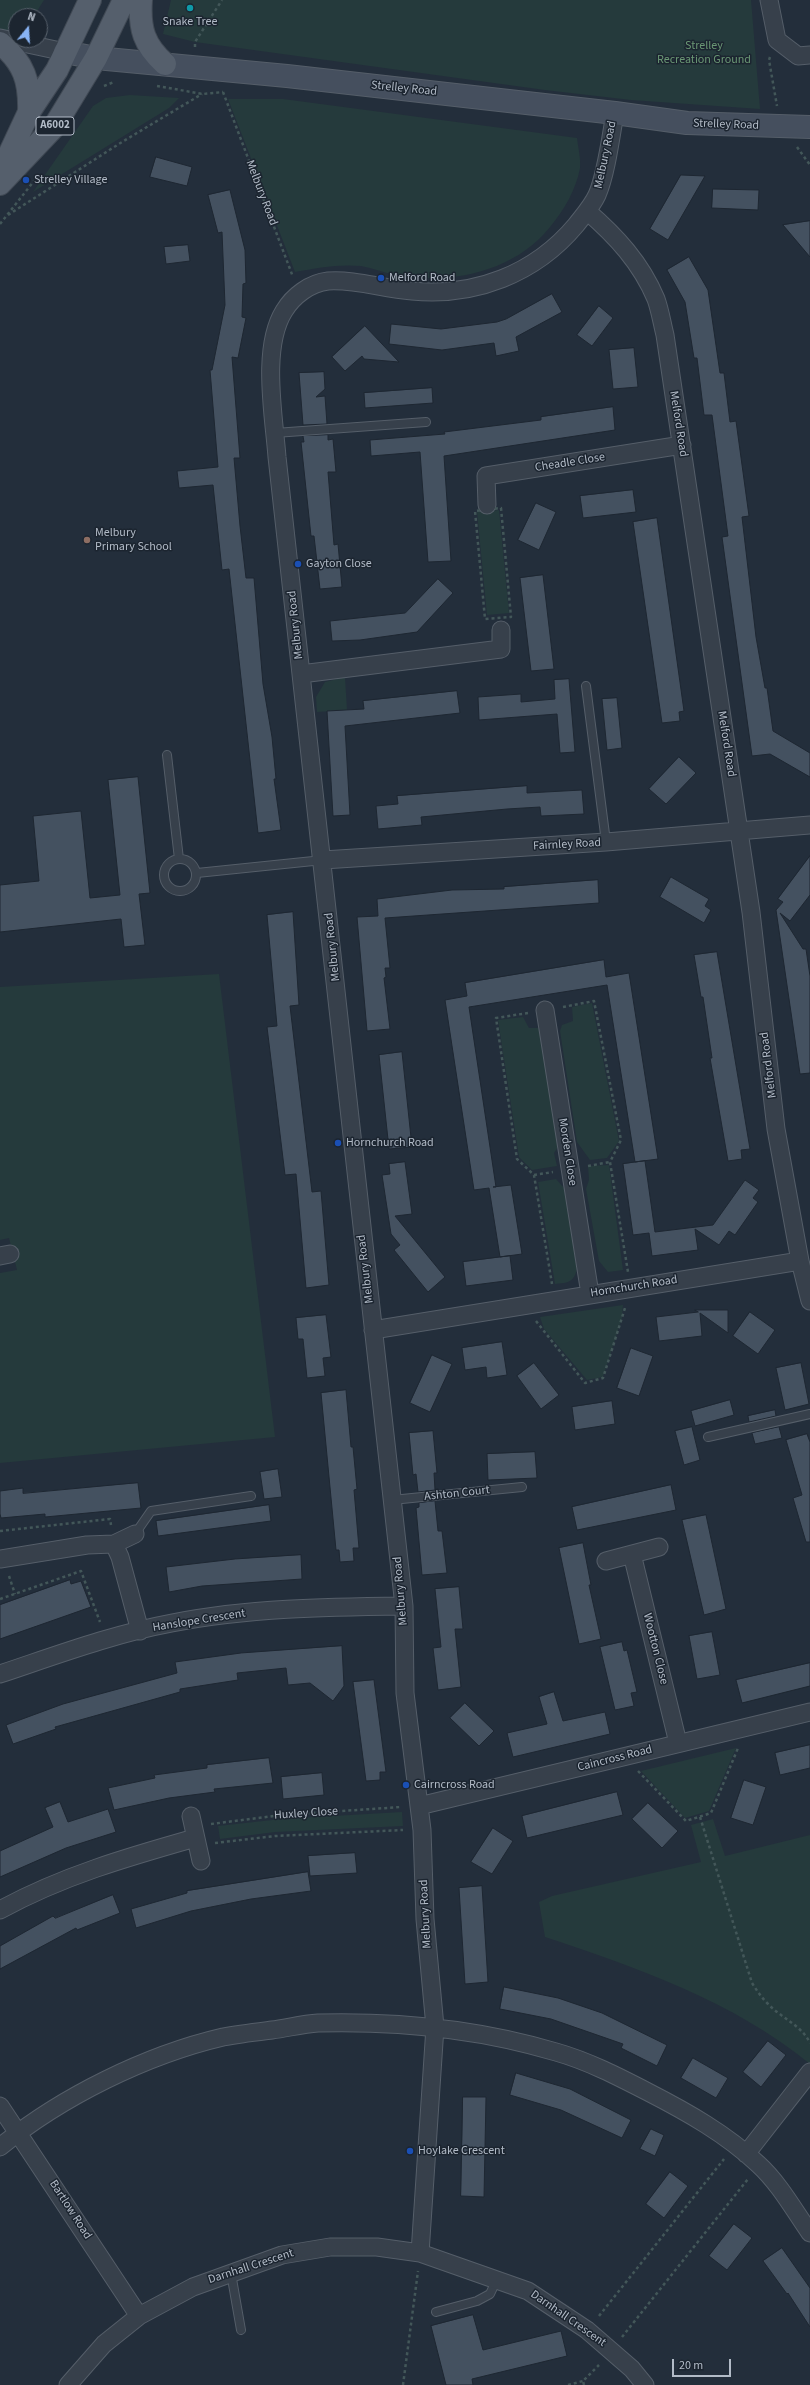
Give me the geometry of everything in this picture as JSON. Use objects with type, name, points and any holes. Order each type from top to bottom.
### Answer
[{"type":"main road","name":"A6002","points":[[0,174],[29,112],[57,70],[90,0]]},
{"type":"main road","name":"A6002","points":[[0,184],[54,127],[96,58],[124,0]]},
{"type":"main road","points":[[141,0],[143,34],[151,51],[165,64]]},
{"type":"main road","name":"A6002","points":[[0,43],[11,52],[22,66],[30,91],[29,112]]},
{"type":"main road","name":"Strelley Road","points":[[65,52],[96,58],[615,112],[687,123],[810,127]]},
{"type":"street","points":[[769,0],[777,40],[798,56],[810,55]]},
{"type":"street","name":"Strelley Road","points":[[0,38],[65,52]]},
{"type":"street","name":"Melbury Road","points":[[420,2253],[435,2027],[425,1920],[422,1830],[405,1693],[404,1606],[323,860],[301,674],[276,433],[271,367],[277,328],[284,311],[299,293],[326,282],[352,281],[411,291],[430,292],[475,288],[496,283],[537,261],[560,244],[587,211],[597,194],[615,112]]},
{"type":"street","name":"Melford Road","points":[[587,211],[613,234],[637,264],[656,299],[665,335],[751,912],[776,1129],[800,1261],[810,1301]]},
{"type":"street","name":"Cheadle Close","points":[[487,505],[486,476],[682,445]]},
{"type":"street","points":[[301,674],[501,649],[501,630]]},
{"type":"street","name":"Fairnley Road","points":[[323,860],[606,842],[810,825]]},
{"type":"street","name":"Morden Close","points":[[545,1010],[590,1294]]},
{"type":"street","name":"Hornchurch Road","points":[[373,1330],[800,1261]]},
{"type":"street","points":[[0,1559],[87,1545],[114,1544],[135,1534]]},
{"type":"street","points":[[114,1544],[120,1557],[140,1631]]},
{"type":"street","points":[[606,1561],[659,1548]]},
{"type":"street","name":"Wootton Close","points":[[632,1554],[678,1743]]},
{"type":"street","name":"Hanslope Crescent","points":[[0,1674],[106,1638],[171,1623],[228,1614],[307,1607],[404,1606]]},
{"type":"street","name":"Caincross Road","points":[[420,1806],[810,1712]]},
{"type":"street","points":[[0,1910],[64,1879],[96,1867],[196,1838]]},
{"type":"street","points":[[0,2147],[19,2132],[72,2097],[90,2088],[155,2059],[223,2038],[316,2023],[435,2027],[494,2036],[558,2053],[620,2078],[678,2108],[741,2149],[759,2165],[810,2233]]},
{"type":"street","points":[[741,2149],[810,2072]]},
{"type":"street","name":"Bartlow Road","points":[[0,2106],[19,2132],[139,2316]]},
{"type":"street","name":"Darnhall Crescent","points":[[68,2385],[104,2344],[139,2316],[193,2286],[282,2255],[330,2247],[377,2247],[420,2253],[497,2278],[528,2291],[588,2330],[632,2369],[644,2385]]},
{"type":"lane","points":[[276,433],[426,422]]},
{"type":"lane","points":[[586,686],[606,842]]},
{"type":"lane","points":[[167,755],[179,859]]},
{"type":"lane","points":[[179,859],[188,861],[197,873],[194,884],[188,890],[180,892],[172,890],[166,884],[164,872],[171,861],[179,859]]},
{"type":"lane","points":[[197,873],[323,860]]},
{"type":"lane","points":[[708,1437],[810,1414]]},
{"type":"lane","name":"Ashton Court","points":[[392,1500],[522,1487]]},
{"type":"lane","points":[[135,1534],[152,1511],[251,1496]]},
{"type":"lane","points":[[230,2272],[241,2330]]},
{"type":"lane","points":[[436,2312],[477,2301],[490,2294],[497,2278]]},
{"type":"path","points":[[192,67],[195,42],[222,0]]},
{"type":"path","points":[[777,40],[769,60],[777,100],[778,127]]},
{"type":"path","name":"Melbury Road","points":[[223,92],[299,293]]},
{"type":"path","points":[[6,217],[122,142],[203,94]]},
{"type":"path","points":[[791,147],[797,148],[810,165]]},
{"type":"path","points":[[500,508],[511,617],[485,619],[475,511],[500,508]]},
{"type":"path","points":[[523,1306],[585,1383],[603,1378],[630,1288]]},
{"type":"path","points":[[0,1531],[110,1520],[114,1544]]},
{"type":"path","points":[[0,1599],[81,1571],[106,1638]]},
{"type":"path","points":[[10,1579],[15,1594]]},
{"type":"path","points":[[631,1756],[638,1773],[686,1821],[711,1813],[739,1747],[735,1730]]},
{"type":"path","name":"Huxley Close","points":[[196,1838],[217,1823],[282,1815],[420,1806]]},
{"type":"path","points":[[700,1817],[752,1983],[770,2006],[789,2020],[807,2037],[810,2043]]},
{"type":"path","name":"Huxley Close","points":[[196,1838],[422,1830]]},
{"type":"path","points":[[588,2330],[741,2149]]},
{"type":"path","points":[[568,2385],[583,2383],[612,2351],[759,2165]]},
{"type":"path","points":[[403,2385],[420,2253]]},
{"type":"green space","points":[[0,0],[44,0],[39,8],[8,8],[8,32],[0,29]]},
{"type":"green space","name":"Strelley Recreation Ground","points":[[171,0],[751,0],[760,109],[631,100],[545,90],[195,42],[163,34]]},
{"type":"green space","points":[[130,95],[179,98],[169,108],[33,192],[93,106],[106,98]]},
{"type":"green space","points":[[228,99],[283,99],[577,138],[580,168],[576,184],[565,207],[550,227],[535,242],[518,255],[500,265],[480,272],[438,278],[417,278],[392,274],[361,266],[336,266],[295,272]]},
{"type":"green space","points":[[499,510],[509,613],[487,615],[477,512]]},
{"type":"green space","points":[[345,677],[347,710],[317,712],[316,697],[325,682]]},
{"type":"green space","points":[[219,974],[275,1437],[0,1463],[0,1273],[17,1270],[9,1238],[0,1240],[0,987]]},
{"type":"green space","points":[[592,1003],[619,1141],[607,1158],[590,1160],[577,1142],[560,1031],[562,1025],[573,1021],[572,1007]]},
{"type":"green space","points":[[523,1017],[529,1028],[538,1028],[543,1034],[560,1144],[554,1153],[557,1166],[532,1170],[519,1157],[498,1020]]},
{"type":"green space","points":[[609,1165],[623,1270],[608,1272],[599,1261],[586,1189],[589,1180],[588,1166]]},
{"type":"green space","points":[[556,1179],[565,1189],[577,1269],[574,1277],[570,1281],[555,1284],[538,1182]]},
{"type":"green space","points":[[623,1305],[622,1318],[603,1377],[587,1380],[544,1329],[540,1317]]},
{"type":"green space","points":[[736,1748],[709,1811],[685,1818],[641,1771]]},
{"type":"green space","points":[[402,1812],[403,1826],[275,1832],[220,1839],[218,1826],[281,1819]]},
{"type":"green space","points":[[713,1819],[725,1856],[810,1835],[810,2064],[749,2022],[684,1988],[615,1961],[545,1937],[539,1902],[552,1896],[701,1862],[691,1825]]},
{"type":"building","points":[[156,157],[192,167],[187,186],[150,177]]},
{"type":"building","points":[[681,175],[705,176],[668,240],[650,229]]},
{"type":"building","points":[[713,189],[759,190],[758,210],[712,208]]},
{"type":"building","points":[[230,190],[245,250],[246,283],[243,284],[242,317],[246,318],[238,358],[232,357],[240,458],[234,458],[246,578],[254,578],[263,684],[272,737],[276,779],[274,779],[281,830],[258,833],[229,569],[222,570],[213,485],[179,488],[177,471],[218,467],[210,370],[212,370],[225,305],[222,232],[218,233],[208,195]]},
{"type":"building","points":[[810,221],[810,257],[783,225]]},
{"type":"building","points":[[188,245],[190,261],[166,264],[164,247]]},
{"type":"building","points":[[689,257],[708,290],[720,373],[724,373],[730,422],[736,421],[749,516],[742,517],[756,637],[765,688],[767,688],[773,731],[810,753],[810,777],[770,754],[752,756],[722,537],[728,536],[712,415],[704,415],[697,358],[694,358],[685,302],[667,270]]},
{"type":"building","points":[[552,294],[562,312],[516,337],[519,351],[496,356],[494,343],[442,350],[389,344],[391,324],[441,329],[497,322],[506,319]]},
{"type":"building","points":[[599,306],[613,318],[592,346],[577,335]]},
{"type":"building","points":[[365,326],[399,362],[364,359],[362,356],[345,371],[332,357]]},
{"type":"building","points":[[634,348],[638,387],[613,389],[609,350]]},
{"type":"building","points":[[324,372],[325,389],[316,397],[325,396],[327,424],[303,425],[299,373]]},
{"type":"building","points":[[432,388],[433,403],[365,408],[364,393]]},
{"type":"building","points":[[613,407],[615,430],[444,456],[451,561],[428,562],[420,452],[371,456],[370,440],[445,434],[444,432],[541,420],[541,417]]},
{"type":"building","points":[[328,435],[328,440],[333,439],[336,472],[328,472],[334,545],[338,544],[342,587],[320,589],[314,536],[311,536],[301,442],[304,442],[303,436]]},
{"type":"building","points":[[633,490],[636,512],[583,518],[580,496]]},
{"type":"building","points":[[536,503],[556,512],[539,550],[518,540]]},
{"type":"building","points":[[657,518],[684,711],[679,712],[680,721],[662,723],[633,522]]},
{"type":"building","points":[[543,575],[554,669],[531,671],[520,578]]},
{"type":"building","points":[[438,579],[453,593],[417,632],[360,640],[332,641],[330,621],[405,613]]},
{"type":"building","points":[[569,679],[575,752],[560,753],[557,714],[479,720],[478,697],[521,694],[521,702],[555,699],[554,680]]},
{"type":"building","points":[[457,691],[460,713],[345,726],[350,815],[333,816],[327,711],[364,709],[363,701]]},
{"type":"building","points":[[617,698],[622,748],[607,750],[602,699]]},
{"type":"building","points":[[679,757],[696,773],[666,804],[649,789]]},
{"type":"building","points":[[138,777],[150,893],[139,894],[145,945],[124,947],[121,919],[0,932],[0,885],[39,881],[33,816],[81,811],[90,898],[120,895],[108,780]]},
{"type":"building","points":[[527,786],[527,793],[582,790],[584,814],[541,816],[540,807],[507,809],[421,817],[422,825],[378,829],[376,806],[398,804],[397,796]]},
{"type":"building","points":[[810,856],[810,895],[790,921],[780,913],[803,949],[806,949],[810,976],[810,1073],[800,1074],[776,910],[783,902],[778,899]]},
{"type":"building","points":[[671,877],[709,899],[705,906],[711,910],[704,923],[660,897]]},
{"type":"building","points":[[598,880],[599,903],[385,918],[390,968],[385,968],[386,977],[384,978],[390,1029],[367,1031],[357,917],[378,916],[377,899],[452,890],[504,889],[504,887]]},
{"type":"building","points":[[293,912],[299,1005],[290,1006],[312,1192],[321,1191],[329,1285],[306,1288],[296,1174],[285,1175],[267,1027],[277,1026],[267,915]]},
{"type":"building","points":[[717,952],[750,1149],[741,1150],[742,1159],[728,1161],[710,1058],[712,1058],[703,997],[701,997],[694,955]]},
{"type":"building","points":[[604,960],[606,977],[629,973],[658,1159],[635,1162],[607,985],[469,1007],[496,1187],[511,1185],[522,1254],[500,1257],[489,1188],[474,1190],[445,1000],[467,996],[465,983]]},
{"type":"building","points":[[402,1052],[412,1147],[389,1149],[379,1055]]},
{"type":"building","points":[[645,1161],[655,1232],[713,1225],[745,1180],[759,1190],[753,1198],[758,1202],[735,1235],[729,1231],[719,1245],[695,1229],[698,1250],[652,1256],[649,1233],[633,1235],[623,1164]]},
{"type":"building","points":[[405,1162],[412,1214],[395,1216],[445,1277],[428,1292],[394,1250],[400,1245],[391,1234],[382,1175],[390,1174],[389,1164]]},
{"type":"building","points":[[510,1256],[513,1280],[466,1286],[463,1262]]},
{"type":"building","points":[[695,1310],[728,1310],[728,1333],[700,1313],[702,1336],[659,1341],[656,1317],[698,1312]]},
{"type":"building","points":[[750,1312],[775,1330],[758,1354],[733,1336]]},
{"type":"building","points":[[326,1315],[331,1357],[323,1358],[325,1376],[307,1378],[303,1339],[298,1339],[296,1318]]},
{"type":"building","points":[[502,1342],[507,1375],[487,1378],[486,1367],[465,1370],[462,1348]]},
{"type":"building","points":[[631,1348],[653,1356],[639,1396],[617,1388]]},
{"type":"building","points":[[432,1355],[452,1364],[430,1412],[410,1403]]},
{"type":"building","points":[[534,1363],[559,1395],[541,1409],[517,1376]]},
{"type":"building","points":[[801,1363],[809,1404],[785,1410],[776,1368]]},
{"type":"building","points":[[346,1390],[351,1447],[353,1447],[357,1489],[354,1490],[359,1548],[353,1548],[354,1561],[340,1562],[339,1550],[336,1550],[321,1393]]},
{"type":"building","points":[[730,1400],[734,1415],[695,1426],[691,1411]]},
{"type":"building","points":[[612,1401],[615,1424],[575,1430],[572,1407]]},
{"type":"building","points":[[775,1410],[776,1416],[749,1422],[748,1416]]},
{"type":"building","points":[[692,1427],[700,1460],[684,1465],[675,1431]]},
{"type":"building","points":[[779,1427],[782,1438],[755,1444],[752,1433]]},
{"type":"building","points":[[433,1431],[437,1473],[434,1473],[435,1490],[418,1492],[416,1474],[413,1475],[409,1433]]},
{"type":"building","points":[[807,1434],[810,1442],[810,1542],[806,1542],[793,1498],[802,1495],[786,1440]]},
{"type":"building","points":[[535,1452],[537,1478],[488,1480],[487,1454]]},
{"type":"building","points":[[278,1469],[282,1497],[264,1499],[260,1472]]},
{"type":"building","points":[[138,1483],[141,1508],[45,1517],[45,1514],[1,1518],[0,1514],[0,1491],[23,1488],[23,1493]]},
{"type":"building","points":[[671,1485],[676,1510],[577,1530],[572,1507]]},
{"type":"building","points":[[435,1501],[438,1531],[442,1531],[447,1573],[422,1575],[416,1508],[419,1507],[419,1503]]},
{"type":"building","points":[[269,1505],[271,1521],[158,1536],[156,1521]]},
{"type":"building","points":[[706,1515],[726,1609],[704,1615],[682,1520]]},
{"type":"building","points":[[583,1543],[591,1585],[589,1585],[601,1639],[579,1644],[559,1548]]},
{"type":"building","points":[[301,1555],[302,1579],[202,1586],[169,1592],[166,1567],[235,1559]]},
{"type":"building","points":[[70,1580],[71,1584],[81,1581],[91,1607],[0,1639],[0,1605]]},
{"type":"building","points":[[459,1587],[463,1629],[455,1629],[461,1687],[438,1690],[433,1648],[441,1647],[435,1589]]},
{"type":"building","points":[[712,1632],[720,1675],[697,1679],[689,1636]]},
{"type":"building","points":[[622,1642],[624,1651],[627,1650],[637,1692],[631,1693],[634,1706],[615,1710],[600,1647]]},
{"type":"building","points":[[342,1646],[344,1686],[333,1701],[310,1683],[288,1685],[286,1668],[237,1673],[238,1680],[180,1689],[180,1692],[55,1727],[56,1729],[13,1744],[6,1725],[63,1704],[177,1673],[175,1662],[241,1653]]},
{"type":"building","points":[[810,1663],[810,1686],[742,1703],[736,1680]]},
{"type":"building","points":[[374,1680],[386,1772],[380,1772],[380,1780],[366,1781],[353,1682]]},
{"type":"building","points":[[554,1692],[563,1721],[605,1712],[610,1734],[513,1757],[507,1733],[547,1724],[539,1697]]},
{"type":"building","points":[[465,1703],[494,1731],[479,1746],[450,1718]]},
{"type":"building","points":[[810,1745],[810,1768],[780,1775],[775,1753]]},
{"type":"building","points":[[269,1758],[273,1783],[214,1789],[215,1792],[169,1798],[114,1810],[108,1788],[155,1778],[154,1775],[207,1768],[207,1765]]},
{"type":"building","points":[[322,1773],[324,1795],[283,1799],[281,1777]]},
{"type":"building","points":[[744,1780],[766,1787],[753,1825],[731,1818]]},
{"type":"building","points":[[617,1792],[623,1815],[527,1838],[522,1816]]},
{"type":"building","points":[[60,1802],[68,1822],[108,1809],[116,1832],[66,1848],[0,1877],[0,1851],[53,1827],[45,1808]]},
{"type":"building","points":[[648,1803],[678,1831],[662,1848],[632,1819]]},
{"type":"building","points":[[493,1828],[513,1841],[492,1874],[471,1862]]},
{"type":"building","points":[[355,1853],[357,1873],[310,1876],[308,1856]]},
{"type":"building","points":[[308,1872],[311,1891],[251,1899],[191,1911],[136,1928],[131,1909],[187,1893],[187,1891]]},
{"type":"building","points":[[482,1886],[488,1982],[465,1984],[459,1888]]},
{"type":"building","points":[[113,1895],[120,1913],[77,1930],[76,1928],[0,1969],[0,1946],[53,1916],[55,1918]]},
{"type":"building","points":[[504,1987],[558,1998],[602,2013],[667,2045],[657,2066],[621,2048],[623,2044],[551,2019],[500,2009]]},
{"type":"building","points":[[768,2041],[786,2055],[761,2087],[743,2072]]},
{"type":"building","points":[[693,2058],[728,2078],[716,2098],[681,2078]]},
{"type":"building","points":[[516,2073],[570,2089],[631,2120],[622,2138],[561,2110],[510,2095]]},
{"type":"building","points":[[463,2097],[486,2097],[484,2197],[461,2196]]},
{"type":"building","points":[[651,2129],[664,2135],[655,2156],[640,2149]]},
{"type":"building","points":[[670,2172],[688,2186],[664,2218],[646,2204]]},
{"type":"building","points":[[734,2224],[752,2238],[727,2270],[709,2256]]},
{"type":"building","points":[[782,2248],[810,2288],[810,2327],[788,2293],[787,2294],[763,2261]]},
{"type":"building","points":[[473,2315],[483,2350],[561,2331],[567,2356],[472,2379],[473,2385],[446,2385],[431,2326]]},
{"type":"place","name":"Snake Tree","points":[[190,8]]},
{"type":"place","name":"Strelley Village","points":[[26,180]]},
{"type":"place","name":"Melford Road","points":[[381,278]]},
{"type":"place","name":"Melbury Primary School","points":[[87,540]]},
{"type":"place","name":"Gayton Close","points":[[298,564]]},
{"type":"place","name":"Hornchurch Road","points":[[338,1143]]},
{"type":"place","name":"Cairncross Road","points":[[406,1785]]},
{"type":"place","name":"Hoylake Crescent","points":[[410,2151]]}]
